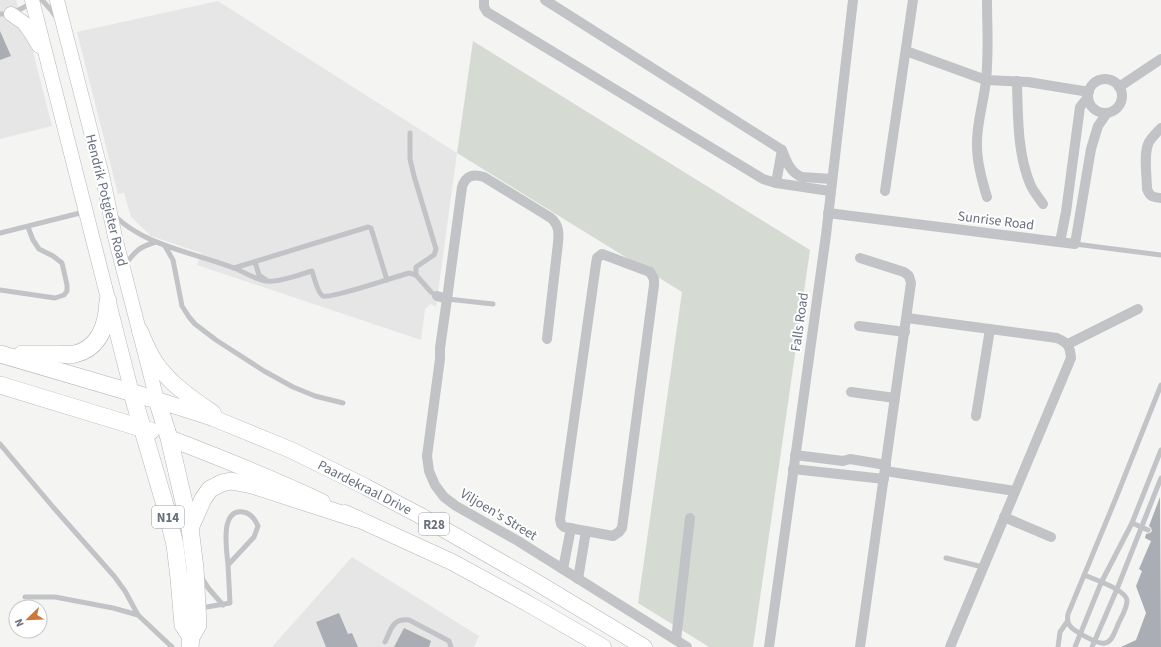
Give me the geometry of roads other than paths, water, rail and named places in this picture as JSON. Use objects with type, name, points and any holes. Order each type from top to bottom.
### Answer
[{"type":"highway","points":[[1,354],[75,354],[86,349],[99,337],[104,327],[108,314],[108,301]]},
{"type":"highway","points":[[1,354],[157,400]]},
{"type":"highway","points":[[0,385],[142,427],[169,438]]},
{"type":"highway","name":"N14","points":[[132,393],[167,512],[175,545],[179,578],[190,609]]},
{"type":"highway","name":"N14","points":[[157,400],[169,438],[190,528],[195,568],[190,609],[183,624],[191,642]]},
{"type":"highway","points":[[190,528],[202,498],[210,489],[222,483],[231,481],[252,485],[357,519]]},
{"type":"main road","name":"Hendrik Potgieter Road","points":[[57,0],[157,400]]},
{"type":"main road","name":"Hendrik Potgieter Road","points":[[35,1],[46,59],[132,393]]},
{"type":"main road","points":[[6,14],[24,23],[46,59]]},
{"type":"main road","points":[[140,331],[154,360],[166,377],[178,388],[229,425]]},
{"type":"main road","name":"Paardekraal Drive","points":[[157,400],[213,418],[291,450],[419,515],[536,582],[644,647]]},
{"type":"main road","name":"R28","points":[[169,438],[293,488],[452,562],[528,603],[603,647]]},
{"type":"street","points":[[484,0],[484,7],[487,12],[762,179],[776,183],[830,191]]},
{"type":"street","points":[[545,0],[782,150],[795,174],[802,177],[832,178]]},
{"type":"street","name":"Falls Road","points":[[769,647],[828,214],[853,0]]},
{"type":"street","points":[[886,191],[912,0]]},
{"type":"street","points":[[987,0],[988,56],[976,146],[979,166],[987,197]]},
{"type":"street","points":[[906,51],[986,80],[1017,81],[1088,94]]},
{"type":"street","points":[[1119,87],[1161,59]]},
{"type":"street","points":[[1060,242],[1066,212],[1080,108],[1091,87],[1099,80],[1110,81],[1119,87],[1121,92],[1120,104],[1112,112],[1101,113],[1092,107],[1089,102],[1088,94]]},
{"type":"street","points":[[1017,81],[1019,136],[1024,164],[1031,186],[1043,204]]},
{"type":"street","points":[[1075,244],[1091,149],[1098,126],[1107,113]]},
{"type":"street","points":[[1161,128],[1149,141],[1146,154],[1147,189],[1149,194],[1153,197],[1161,198]]},
{"type":"street","points":[[776,183],[782,150]]},
{"type":"street","name":"Viljoen's Street","points":[[547,339],[559,232],[555,221],[484,177],[477,175],[468,177],[462,187],[427,456],[429,471],[435,485],[444,497],[456,506],[518,541],[687,647]]},
{"type":"street","points":[[809,188],[812,177]]},
{"type":"street","name":"Sunrise Road","points":[[828,214],[1075,244]]},
{"type":"street","points":[[602,254],[650,272],[654,280],[654,285],[622,528],[613,536],[571,528],[564,527],[561,524],[560,519],[596,264],[597,258],[602,254]]},
{"type":"street","points":[[860,258],[904,272],[909,276],[911,283],[860,647]]},
{"type":"street","points":[[437,296],[447,299]]},
{"type":"street","points":[[1068,344],[1138,309]]},
{"type":"street","points":[[907,318],[1057,338],[1065,341],[1070,349],[1071,358],[950,647]]},
{"type":"street","points":[[859,326],[904,332]]},
{"type":"street","points":[[976,416],[990,329]]},
{"type":"street","points":[[851,392],[895,398]]},
{"type":"street","points":[[795,455],[842,461],[850,459],[885,471],[1015,491]]},
{"type":"street","points":[[840,474],[842,461]]},
{"type":"street","points":[[793,469],[840,474],[885,471]]},
{"type":"street","points":[[1004,517],[1051,537]]},
{"type":"street","points":[[676,640],[690,518]]},
{"type":"street","points":[[563,570],[571,528]]},
{"type":"street","points":[[578,578],[586,531]]},
{"type":"lane","points":[[6,14],[35,1],[52,10],[65,30]]},
{"type":"lane","points":[[410,133],[410,158],[414,176],[436,249],[434,255],[416,267],[416,275]]},
{"type":"lane","points":[[110,211],[129,229],[156,242],[234,268],[256,279],[268,282],[276,281],[312,271],[320,293],[327,297],[409,273],[416,275],[431,292],[437,296]]},
{"type":"lane","points":[[0,233],[85,212]]},
{"type":"lane","points":[[0,290],[55,298],[64,295],[67,291],[62,263],[53,256],[39,249],[33,240],[28,227]]},
{"type":"lane","points":[[234,268],[369,227],[388,280]]},
{"type":"lane","points":[[123,267],[133,254],[144,246],[156,242]]},
{"type":"lane","name":"Sunrise Road","points":[[1075,244],[1161,255]]},
{"type":"lane","points":[[165,246],[173,260],[182,306],[189,317],[196,324],[216,340],[264,371],[293,387],[315,396],[343,403]]},
{"type":"lane","points":[[255,262],[259,275],[268,282]]},
{"type":"lane","points":[[447,299],[493,304]]},
{"type":"lane","points":[[1058,647],[1060,632],[1067,622],[1068,614],[1084,574],[1161,387]]},
{"type":"lane","points":[[0,444],[114,576],[125,591],[138,616],[172,647]]},
{"type":"lane","points":[[1075,647],[1101,583],[1132,523],[1161,450]]},
{"type":"lane","points":[[1093,644],[1117,589],[1161,478]]},
{"type":"lane","points":[[190,609],[230,603],[226,540],[227,524],[229,518],[234,513],[244,512],[253,517],[256,521],[258,526],[256,533],[228,565]]},
{"type":"lane","points":[[1132,523],[1148,530]]},
{"type":"lane","points":[[946,558],[983,566]]},
{"type":"lane","points":[[195,568],[209,589],[223,605]]},
{"type":"lane","points":[[1067,622],[1072,628],[1093,644],[1106,643],[1111,639],[1126,606],[1127,598],[1124,594],[1117,589],[1084,574]]},
{"type":"lane","points":[[25,597],[55,597],[113,608],[138,616]]},
{"type":"lane","points":[[385,642],[394,624],[403,619],[409,620],[449,641],[451,647]]}]
